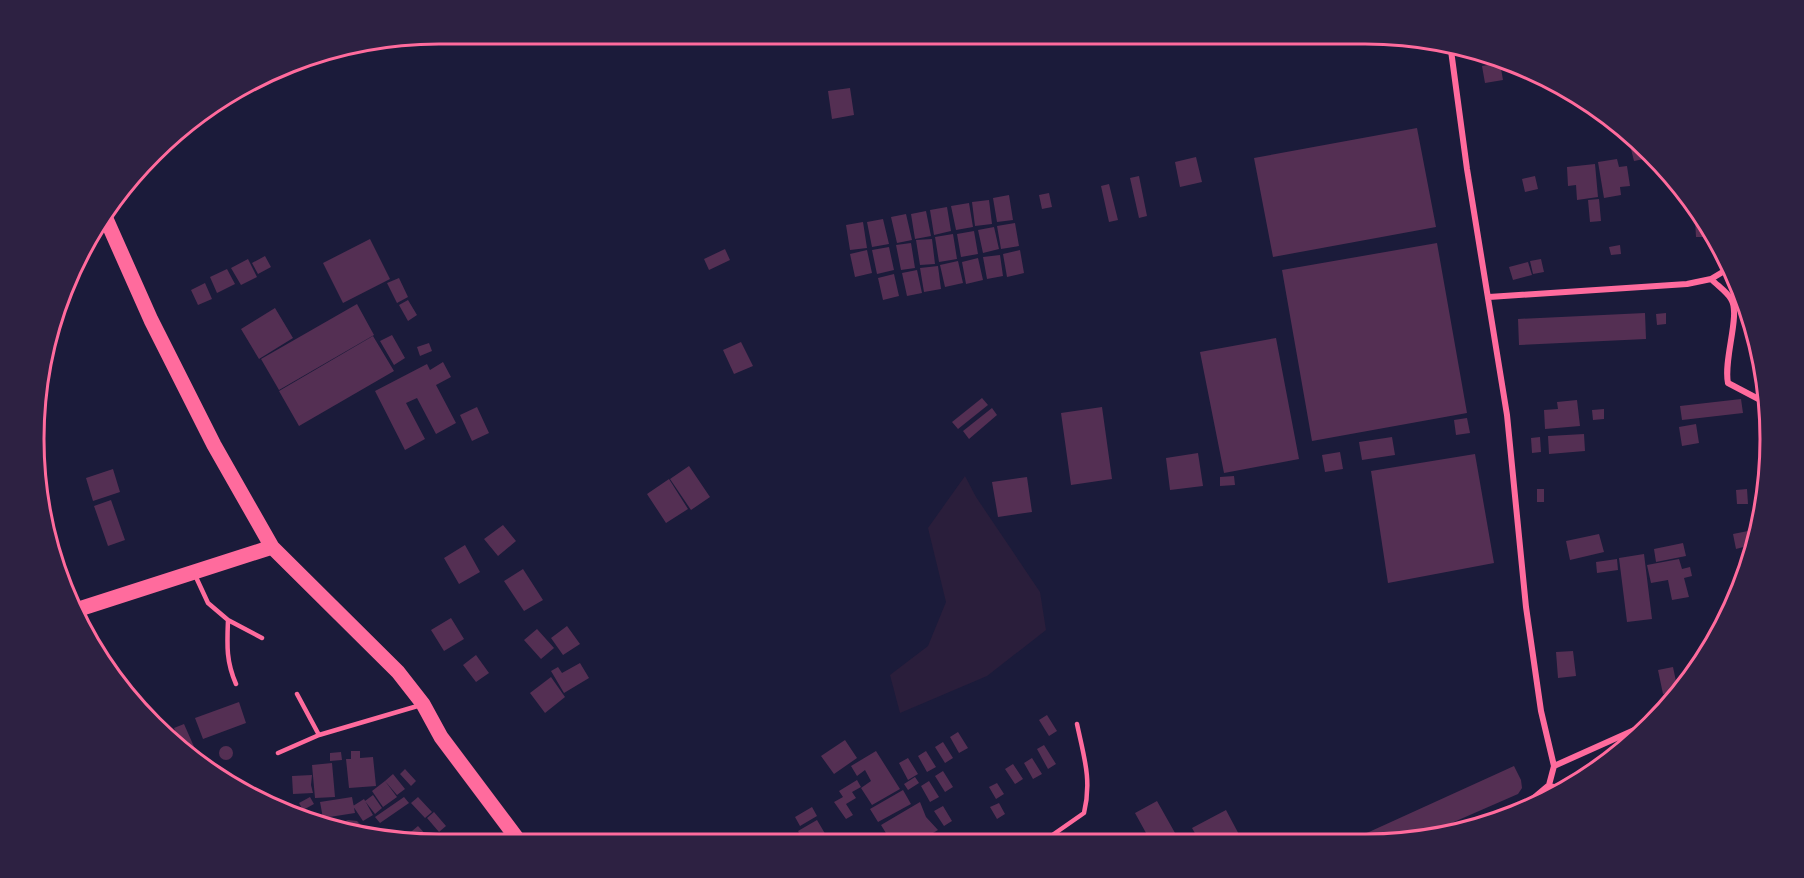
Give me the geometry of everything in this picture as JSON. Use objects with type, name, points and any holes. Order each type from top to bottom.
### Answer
[{"type":"main road","points":[[108,223],[151,320],[208,434],[272,547],[398,672],[423,705],[441,737],[514,834]]},
{"type":"main road","points":[[82,608],[272,547]]},
{"type":"street","points":[[1451,53],[1467,169],[1507,415],[1526,607],[1541,711],[1554,766],[1549,785],[1537,795]]},
{"type":"street","points":[[1489,297],[1687,284],[1711,279],[1723,272]]},
{"type":"street","points":[[1711,279],[1733,301],[1735,312],[1726,372],[1728,383],[1758,399]]},
{"type":"street","points":[[1554,766],[1631,731]]},
{"type":"street","points":[[1549,785],[1553,787]]},
{"type":"lane","points":[[193,572],[208,603],[228,620],[262,638]]},
{"type":"lane","points":[[228,620],[227,656],[236,684]]},
{"type":"lane","points":[[297,694],[319,735]]},
{"type":"lane","points":[[278,753],[319,735],[423,705]]},
{"type":"lane","points":[[1054,834],[1084,813],[1089,794],[1077,724]]},
{"type":"shaded area","points":[[965,476],[976,497],[1040,592],[1046,630],[987,676],[900,713],[890,675],[928,646],[946,602],[928,528]]},
{"type":"building","points":[[1493,64],[1501,68],[1503,80],[1485,83],[1482,66]]},
{"type":"building","points":[[850,88],[854,115],[832,119],[828,91]]},
{"type":"building","points":[[1417,128],[1436,227],[1273,257],[1254,158]]},
{"type":"building","points":[[1631,149],[1633,149],[1644,159],[1634,161]]},
{"type":"building","points":[[1196,157],[1202,182],[1180,187],[1175,162]]},
{"type":"building","points":[[1617,159],[1619,167],[1627,166],[1630,186],[1620,187],[1621,195],[1604,198],[1598,162]]},
{"type":"building","points":[[1595,164],[1598,197],[1577,200],[1576,185],[1568,186],[1567,167]]},
{"type":"building","points":[[1139,176],[1147,216],[1139,218],[1130,178]]},
{"type":"building","points":[[1535,176],[1538,189],[1525,192],[1522,179]]},
{"type":"building","points":[[1109,184],[1118,220],[1109,222],[1101,186]]},
{"type":"building","points":[[1049,193],[1052,207],[1042,209],[1039,195]]},
{"type":"building","points":[[1009,195],[1013,220],[997,222],[993,198]]},
{"type":"building","points":[[1599,199],[1601,221],[1590,222],[1588,200]]},
{"type":"building","points":[[989,200],[992,224],[975,226],[972,202]]},
{"type":"building","points":[[969,203],[973,227],[956,230],[951,206]]},
{"type":"building","points":[[947,207],[951,231],[934,235],[930,210]]},
{"type":"building","points":[[926,211],[931,236],[915,239],[911,214]]},
{"type":"building","points":[[906,214],[912,240],[897,243],[891,217]]},
{"type":"building","points":[[883,219],[889,244],[872,247],[867,222]]},
{"type":"building","points":[[1695,221],[1705,237],[1696,237]]},
{"type":"building","points":[[863,222],[867,248],[850,250],[846,225]]},
{"type":"building","points":[[1015,223],[1019,246],[1001,249],[997,226]]},
{"type":"building","points":[[994,227],[999,249],[983,253],[978,230]]},
{"type":"building","points":[[974,231],[978,254],[961,257],[957,234]]},
{"type":"building","points":[[953,234],[957,259],[939,262],[935,237]]},
{"type":"building","points":[[370,239],[390,279],[343,303],[323,263]]},
{"type":"building","points":[[932,239],[935,264],[920,265],[916,240]]},
{"type":"building","points":[[911,243],[915,268],[901,270],[896,245]]},
{"type":"building","points":[[1437,243],[1467,413],[1312,441],[1282,270]]},
{"type":"building","points":[[1620,245],[1621,254],[1611,255],[1609,247]]},
{"type":"building","points":[[889,247],[894,270],[877,274],[872,250]]},
{"type":"building","points":[[725,249],[730,260],[709,270],[704,259]]},
{"type":"building","points":[[867,250],[872,273],[855,277],[850,254]]},
{"type":"building","points":[[1020,250],[1024,273],[1007,277],[1003,254]]},
{"type":"building","points":[[1000,255],[1003,276],[987,279],[983,257]]},
{"type":"building","points":[[265,256],[271,267],[258,274],[252,263]]},
{"type":"building","points":[[978,258],[983,280],[966,284],[962,262]]},
{"type":"building","points":[[248,259],[257,277],[241,285],[231,268]]},
{"type":"building","points":[[1541,259],[1544,272],[1533,274],[1530,261]]},
{"type":"building","points":[[958,261],[963,283],[945,287],[940,265]]},
{"type":"building","points":[[1528,262],[1532,275],[1513,280],[1509,267]]},
{"type":"building","points":[[938,266],[941,289],[924,292],[920,268]]},
{"type":"building","points":[[227,269],[235,284],[217,293],[210,277]]},
{"type":"building","points":[[917,270],[922,293],[907,296],[902,273]]},
{"type":"building","points":[[894,274],[899,296],[883,300],[878,278]]},
{"type":"building","points":[[399,278],[408,297],[397,303],[387,283]]},
{"type":"building","points":[[205,283],[212,299],[198,305],[191,290]]},
{"type":"building","points":[[408,300],[417,315],[408,321],[399,305]]},
{"type":"building","points":[[357,304],[374,335],[279,390],[261,359]]},
{"type":"building","points":[[275,308],[293,338],[259,359],[241,329]]},
{"type":"building","points":[[1645,313],[1646,339],[1519,345],[1518,319]]},
{"type":"building","points":[[1666,313],[1666,324],[1657,325],[1656,314]]},
{"type":"building","points":[[392,335],[405,358],[394,365],[380,341]]},
{"type":"building","points":[[373,336],[394,371],[299,426],[279,391]]},
{"type":"building","points":[[1276,338],[1299,459],[1224,473],[1200,352]]},
{"type":"building","points":[[741,342],[753,366],[734,374],[723,350]]},
{"type":"building","points":[[429,343],[432,351],[420,356],[417,347]]},
{"type":"building","points":[[443,362],[451,377],[436,385],[456,423],[436,434],[417,398],[406,403],[425,439],[405,450],[375,391],[427,364],[430,370]]},
{"type":"building","points":[[982,398],[988,405],[958,429],[952,422]]},
{"type":"building","points":[[1741,399],[1743,413],[1682,420],[1680,406]]},
{"type":"building","points":[[1577,400],[1580,426],[1545,429],[1544,410],[1558,409],[1557,402]]},
{"type":"building","points":[[477,407],[489,433],[472,441],[460,415]]},
{"type":"building","points":[[1102,407],[1112,479],[1071,485],[1061,413]]},
{"type":"building","points":[[992,408],[997,415],[969,439],[963,431]]},
{"type":"building","points":[[1604,409],[1604,419],[1593,420],[1592,410]]},
{"type":"building","points":[[1467,418],[1470,433],[1456,435],[1454,420]]},
{"type":"building","points":[[1696,424],[1699,443],[1682,446],[1679,427]]},
{"type":"building","points":[[1584,434],[1585,451],[1549,454],[1548,436]]},
{"type":"building","points":[[1392,437],[1395,455],[1362,460],[1359,442]]},
{"type":"building","points":[[1540,437],[1541,452],[1532,453],[1531,438]]},
{"type":"building","points":[[1340,452],[1343,469],[1325,472],[1322,455]]},
{"type":"building","points":[[1198,453],[1203,486],[1170,490],[1166,458]]},
{"type":"building","points":[[1475,454],[1494,563],[1388,583],[1371,471]]},
{"type":"building","points":[[689,466],[710,497],[691,510],[670,479]]},
{"type":"building","points":[[113,469],[120,492],[93,501],[86,478]]},
{"type":"building","points":[[1234,476],[1235,485],[1220,486],[1220,477]]},
{"type":"building","points":[[1027,477],[1032,512],[998,517],[992,482]]},
{"type":"building","points":[[669,479],[688,509],[666,523],[647,494]]},
{"type":"building","points":[[1537,489],[1544,489],[1544,502],[1537,502]]},
{"type":"building","points":[[1747,489],[1748,504],[1737,504],[1736,490]]},
{"type":"building","points":[[111,500],[125,540],[108,546],[94,506]]},
{"type":"building","points":[[503,525],[516,541],[498,556],[484,539]]},
{"type":"building","points":[[1748,531],[1745,546],[1736,549],[1733,534]]},
{"type":"building","points":[[1599,534],[1604,552],[1570,560],[1566,541]]},
{"type":"building","points":[[1683,543],[1686,556],[1656,562],[1654,549]]},
{"type":"building","points":[[465,545],[480,572],[459,584],[444,558]]},
{"type":"building","points":[[1644,554],[1652,619],[1627,622],[1619,558]]},
{"type":"building","points":[[1617,559],[1618,570],[1597,573],[1596,562]]},
{"type":"building","points":[[1679,559],[1682,569],[1690,567],[1692,576],[1684,578],[1689,597],[1672,600],[1668,580],[1651,583],[1647,565]]},
{"type":"building","points":[[523,569],[543,600],[524,611],[504,581]]},
{"type":"building","points":[[451,618],[464,639],[444,651],[431,630]]},
{"type":"building","points":[[567,626],[580,644],[563,655],[551,638]]},
{"type":"building","points":[[537,629],[554,648],[541,659],[524,640]]},
{"type":"building","points":[[1573,651],[1576,676],[1558,678],[1556,652]]},
{"type":"building","points":[[476,655],[489,673],[476,682],[463,665]]},
{"type":"building","points":[[580,663],[589,678],[564,693],[551,671],[558,667],[562,673]]},
{"type":"building","points":[[1673,667],[1676,683],[1668,693],[1663,694],[1658,670]]},
{"type":"building","points":[[551,677],[565,697],[545,713],[530,693]]},
{"type":"building","points":[[239,702],[246,723],[203,739],[195,718]]},
{"type":"building","points":[[1047,715],[1057,731],[1049,736],[1039,720]]},
{"type":"building","points":[[184,724],[196,751],[176,735],[174,728]]},
{"type":"building","points":[[958,732],[968,748],[959,753],[950,737]]},
{"type":"building","points":[[845,740],[857,758],[834,774],[821,756]]},
{"type":"building","points":[[943,742],[953,758],[945,763],[935,747]]},
{"type":"building","points":[[1044,745],[1056,764],[1048,769],[1037,749]]},
{"type":"building","points":[[226,746],[231,748],[233,753],[231,758],[226,760],[221,758],[219,753],[221,748]]},
{"type":"building","points":[[351,751],[360,751],[360,758],[373,757],[376,786],[349,788],[346,759],[351,759]]},
{"type":"building","points":[[876,751],[900,789],[872,805],[861,788],[871,781],[865,770],[857,776],[851,766]]},
{"type":"building","points":[[926,751],[936,767],[927,772],[918,756]]},
{"type":"building","points":[[341,752],[342,760],[330,761],[330,753]]},
{"type":"building","points":[[908,758],[918,774],[908,780],[899,763]]},
{"type":"building","points":[[1032,758],[1042,774],[1033,779],[1024,763]]},
{"type":"building","points":[[332,763],[335,797],[315,798],[312,765]]},
{"type":"building","points":[[1013,764],[1023,779],[1015,784],[1005,769]]},
{"type":"building","points":[[1514,766],[1521,780],[1522,788],[1518,794],[1443,827],[1391,834],[1365,834]]},
{"type":"building","points":[[405,769],[416,781],[411,786],[400,774]]},
{"type":"building","points":[[943,771],[953,787],[945,792],[935,776]]},
{"type":"building","points":[[393,774],[405,789],[397,795],[385,781]]},
{"type":"building","points":[[312,775],[313,793],[293,794],[292,776]]},
{"type":"building","points":[[915,777],[919,783],[908,790],[904,784]]},
{"type":"building","points":[[857,780],[861,787],[852,792],[856,798],[846,804],[853,815],[846,819],[834,802],[843,797],[839,791]]},
{"type":"building","points":[[385,781],[397,797],[383,807],[372,791]]},
{"type":"building","points":[[929,781],[939,797],[930,802],[921,786]]},
{"type":"building","points":[[997,783],[1004,794],[996,799],[989,787]]},
{"type":"building","points":[[903,790],[911,804],[878,822],[870,809]]},
{"type":"building","points":[[373,795],[382,808],[375,814],[365,801]]},
{"type":"building","points":[[310,797],[314,804],[303,810],[299,803]]},
{"type":"building","points":[[352,797],[355,813],[323,817],[320,802]]},
{"type":"building","points":[[404,797],[409,803],[380,823],[375,817]]},
{"type":"building","points":[[418,797],[432,812],[425,818],[411,803]]},
{"type":"building","points":[[364,799],[373,815],[363,821],[353,806]]},
{"type":"building","points":[[1157,801],[1176,834],[1147,834],[1135,813]]},
{"type":"building","points":[[920,802],[926,817],[938,830],[931,834],[886,834],[881,825]]},
{"type":"building","points":[[999,803],[1005,814],[997,819],[990,807]]},
{"type":"building","points":[[943,806],[952,821],[944,826],[934,811]]},
{"type":"building","points":[[812,807],[817,816],[800,826],[795,817]]},
{"type":"building","points":[[1226,810],[1239,834],[1195,834],[1192,828]]},
{"type":"building","points":[[434,812],[446,826],[439,832],[427,818]]},
{"type":"building","points":[[348,820],[357,821],[362,827],[362,827],[343,822]]},
{"type":"building","points":[[817,820],[825,834],[800,834],[798,831]]},
{"type":"building","points":[[418,826],[425,834],[413,834],[409,834]]}]
